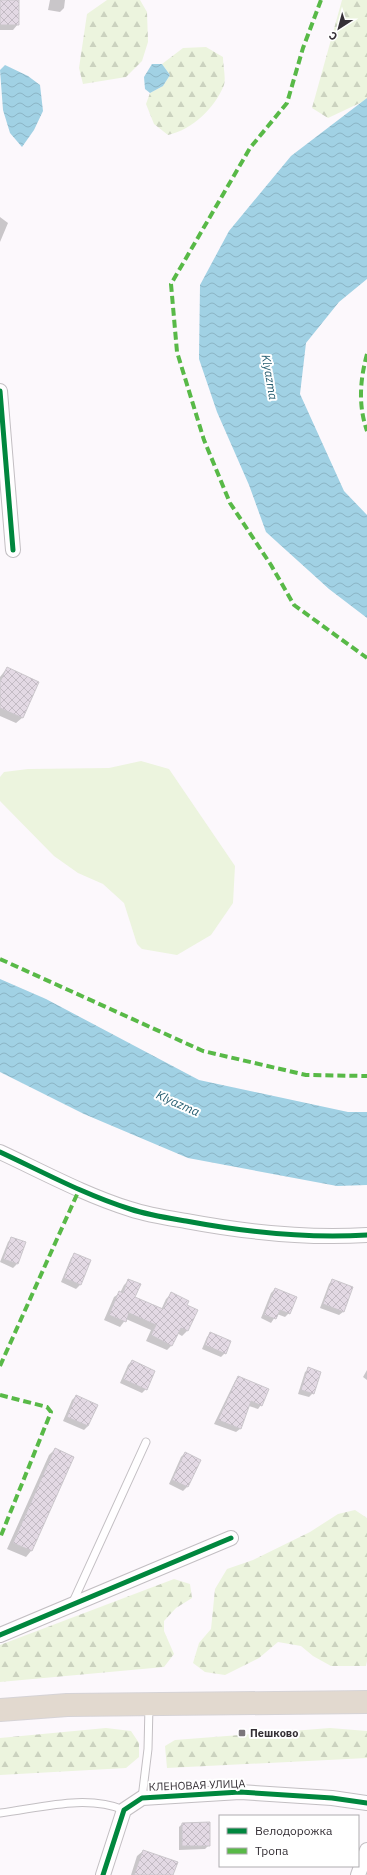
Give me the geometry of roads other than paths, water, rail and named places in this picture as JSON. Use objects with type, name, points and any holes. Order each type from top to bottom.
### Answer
[{"type":"highway","points":[[0,1710],[67,1705],[367,1702]]},
{"type":"street","points":[[0,391],[13,550]]},
{"type":"street","points":[[0,1152],[86,1193],[131,1210],[206,1225],[265,1232],[294,1235],[367,1235]]},
{"type":"street","points":[[0,1635],[231,1538]]},
{"type":"street","name":"КЛЕНОВАЯ УЛИЦА","points":[[124,1810],[142,1798],[240,1792],[332,1798],[367,1803]]},
{"type":"street","points":[[103,1875],[124,1810]]},
{"type":"street","points":[[358,1875],[367,1850]]},
{"type":"lane","points":[[72,1605],[146,1442]]},
{"type":"lane","points":[[142,1798],[148,1749],[149,1704]]},
{"type":"lane","points":[[0,1813],[80,1802],[111,1805],[124,1810]]},
{"type":"water","points":[[152,64],[162,64],[170,75],[163,86],[150,93],[145,89],[144,77]]},
{"type":"water","points":[[5,65],[28,76],[40,85],[43,111],[34,130],[22,147],[10,133],[3,110],[0,70]]},
{"type":"water","name":"Klyazma","points":[[367,98],[367,279],[339,302],[306,343],[300,394],[344,491],[367,515],[367,618],[329,589],[266,532],[249,485],[217,412],[199,359],[200,285],[229,231],[291,156]]},
{"type":"water","name":"Klyazma","points":[[0,979],[46,999],[199,1080],[348,1112],[367,1112],[367,1185],[337,1186],[188,1158],[84,1114],[0,1072]]},
{"type":"place","name":"Пешково","points":[[242,1733]]}]
